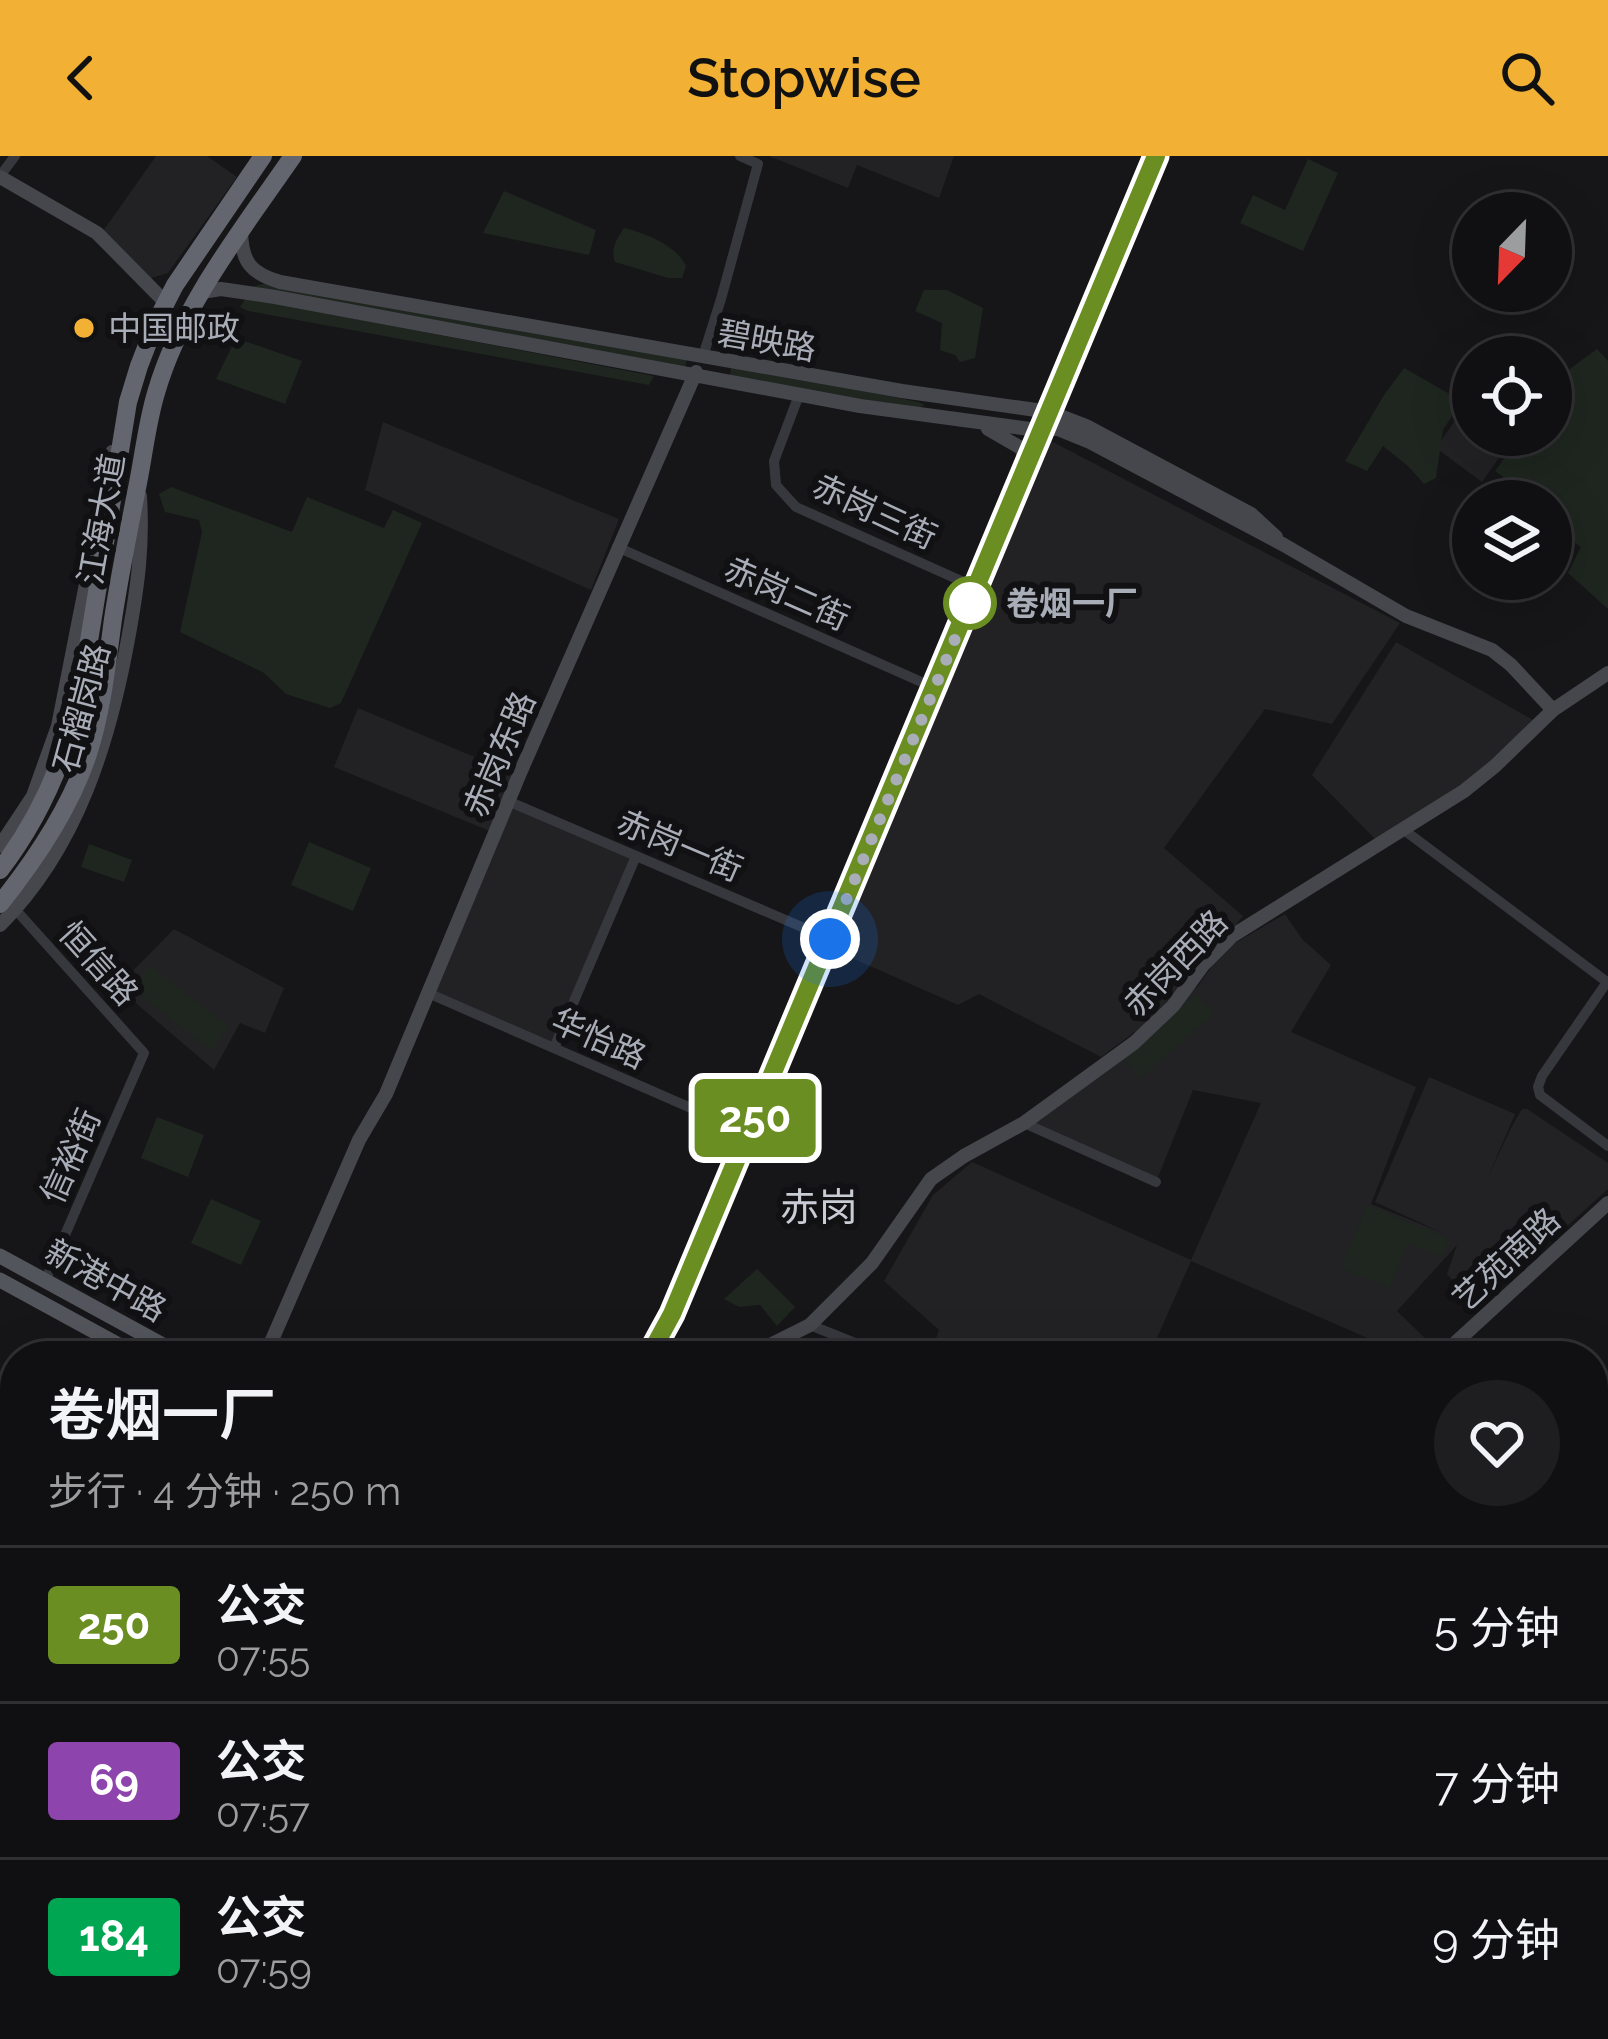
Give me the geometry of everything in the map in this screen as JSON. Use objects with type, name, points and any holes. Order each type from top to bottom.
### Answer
[{"type":"highway","name":"江海大道","points":[[0,869],[38,812],[62,759],[80,697],[128,402],[148,342],[188,264],[263,156]]},
{"type":"highway","name":"江海大道","points":[[7,906],[88,754],[149,421],[163,372],[202,292],[293,156]]},
{"type":"main road","name":"新港中路","points":[[0,1256],[155,1341]]},
{"type":"main road","name":"新港中路","points":[[0,1280],[112,1341]]},
{"type":"street","points":[[15,156],[0,176],[97,233],[166,302]]},
{"type":"street","name":"赤岗东路","points":[[272,1341],[359,1140],[386,1094],[617,547],[703,356],[758,164],[740,156]]},
{"type":"street","points":[[659,1341],[1156,156]]},
{"type":"street","name":"碧映路","points":[[241,230],[246,260],[264,277],[280,282],[1050,412],[1086,425],[1251,514],[1284,545]]},
{"type":"street","name":"碧映路","points":[[202,292],[251,293],[902,413],[1058,428],[1284,545],[1406,616],[1492,650],[1553,710]]},
{"type":"street","name":"赤岗三街","points":[[799,395],[774,461],[776,484],[796,507],[976,588]]},
{"type":"street","name":"石榴岗路","points":[[0,846],[33,796],[58,726],[108,471],[128,402]]},
{"type":"street","points":[[967,420],[1013,441],[1028,465]]},
{"type":"street","name":"石榴岗路","points":[[0,926],[7,906],[32,887],[65,835],[107,739],[140,570],[139,479]]},
{"type":"street","name":"赤岗二街","points":[[617,547],[935,688]]},
{"type":"street","name":"赤岗西路","points":[[778,1341],[810,1325],[872,1263],[931,1179],[1024,1123],[1116,1057],[1162,1018],[1232,936],[1464,791],[1553,710],[1608,673]]},
{"type":"street","name":"赤岗一街","points":[[508,801],[830,939]]},
{"type":"street","points":[[1404,830],[1606,982],[1542,1076],[1538,1091],[1608,1146]]},
{"type":"street","points":[[554,1048],[636,856]]},
{"type":"street","name":"恒信路","points":[[7,906],[144,1053]]},
{"type":"street","name":"华怡路","points":[[428,993],[748,1133]]},
{"type":"street","name":"信裕街","points":[[45,1281],[144,1053]]},
{"type":"street","points":[[1024,1123],[1156,1182]]},
{"type":"street","name":"艺苑南路","points":[[1458,1341],[1608,1203]]},
{"type":"street","points":[[810,1325],[850,1341]]},
{"type":"shaded area","points":[[156,156],[207,156],[237,177],[168,273],[151,278],[101,234]]},
{"type":"shaded area","points":[[769,156],[954,156],[939,198],[857,165],[848,188]]},
{"type":"shaded area","points":[[1308,159],[1338,173],[1303,251],[1240,223],[1253,195],[1285,210]]},
{"type":"shaded area","points":[[504,191],[596,230],[589,255],[483,233]]},
{"type":"shaded area","points":[[624,228],[676,252],[686,266],[682,278],[615,262],[614,248]]},
{"type":"shaded area","points":[[270,282],[687,357],[685,370],[244,289]]},
{"type":"shaded area","points":[[924,290],[947,290],[983,308],[975,358],[960,362],[940,350],[942,323],[915,311]]},
{"type":"shaded area","points":[[246,298],[654,376],[649,385],[248,311],[240,307]]},
{"type":"shaded area","points":[[236,338],[302,361],[285,404],[216,379]]},
{"type":"shaded area","points":[[1597,349],[1608,361],[1608,609],[1572,577],[1581,547],[1572,540],[1572,480],[1507,480],[1495,471],[1506,456],[1572,456],[1572,367]]},
{"type":"shaded area","points":[[732,364],[925,405],[912,410],[729,379]]},
{"type":"shaded area","points":[[1404,368],[1452,395],[1452,416],[1443,430],[1436,478],[1424,484],[1383,446],[1367,471],[1345,461]]},
{"type":"shaded area","points":[[383,422],[619,519],[591,590],[365,490]]},
{"type":"shaded area","points":[[1452,425],[1452,456],[1500,456],[1479,480],[1436,448]]},
{"type":"shaded area","points":[[1051,441],[1400,623],[1332,724],[1265,709],[1164,848],[1243,916],[1172,1004],[1101,1057],[979,994],[958,1005],[836,951]]},
{"type":"shaded area","points":[[171,487],[292,532],[307,497],[384,528],[393,510],[422,523],[341,703],[330,708],[286,694],[264,673],[180,632],[202,532],[199,520],[165,512],[159,494]]},
{"type":"shaded area","points":[[1396,642],[1533,720],[1494,763],[1376,840],[1312,775]]},
{"type":"shaded area","points":[[358,708],[515,774],[492,832],[334,767]]},
{"type":"shaded area","points":[[510,804],[631,859],[552,1043],[433,990]]},
{"type":"shaded area","points":[[309,842],[371,868],[353,911],[291,885]]},
{"type":"shaded area","points":[[89,844],[132,860],[124,882],[81,867]]},
{"type":"shaded area","points":[[1285,914],[1302,939],[1331,965],[1291,1032],[1416,1087],[1371,1204],[1443,1233],[1375,1202],[1429,1077],[1515,1114],[1488,1177],[1511,1128],[1522,1109],[1527,1109],[1608,1163],[1608,1189],[1476,1308],[1447,1274],[1457,1245],[1397,1311],[1428,1341],[1374,1341],[1191,1261],[1156,1341],[935,1341],[939,1330],[884,1281],[933,1195],[972,1162],[1191,1260],[1261,1103],[1193,1090],[1156,1182],[1027,1124],[1198,986],[1223,950]]},
{"type":"shaded area","points":[[174,929],[284,988],[265,1033],[240,1023],[214,1070],[117,987]]},
{"type":"shaded area","points":[[150,965],[229,1027],[211,1051],[132,988]]},
{"type":"shaded area","points":[[1196,994],[1214,1014],[1141,1078],[1123,1057]]},
{"type":"shaded area","points":[[157,1117],[204,1135],[188,1177],[141,1158]]},
{"type":"shaded area","points":[[211,1199],[261,1221],[241,1265],[191,1243]]},
{"type":"shaded area","points":[[1367,1205],[1449,1239],[1442,1257],[1408,1243],[1389,1288],[1341,1268]]},
{"type":"shaded area","points":[[757,1269],[795,1307],[777,1326],[760,1305],[739,1307],[724,1299]]},
{"type":"bus line","name":"250","points":[[657,1341],[1156,156]]},
{"type":"place","name":"中国邮政","points":[[84,328]]},
{"type":"place","name":"卷烟一厂","points":[[970,603]]},
{"type":"district","name":"赤岗","points":[[819,1207]]},
{"type":"route","points":[[830,939],[970,603]]}]
